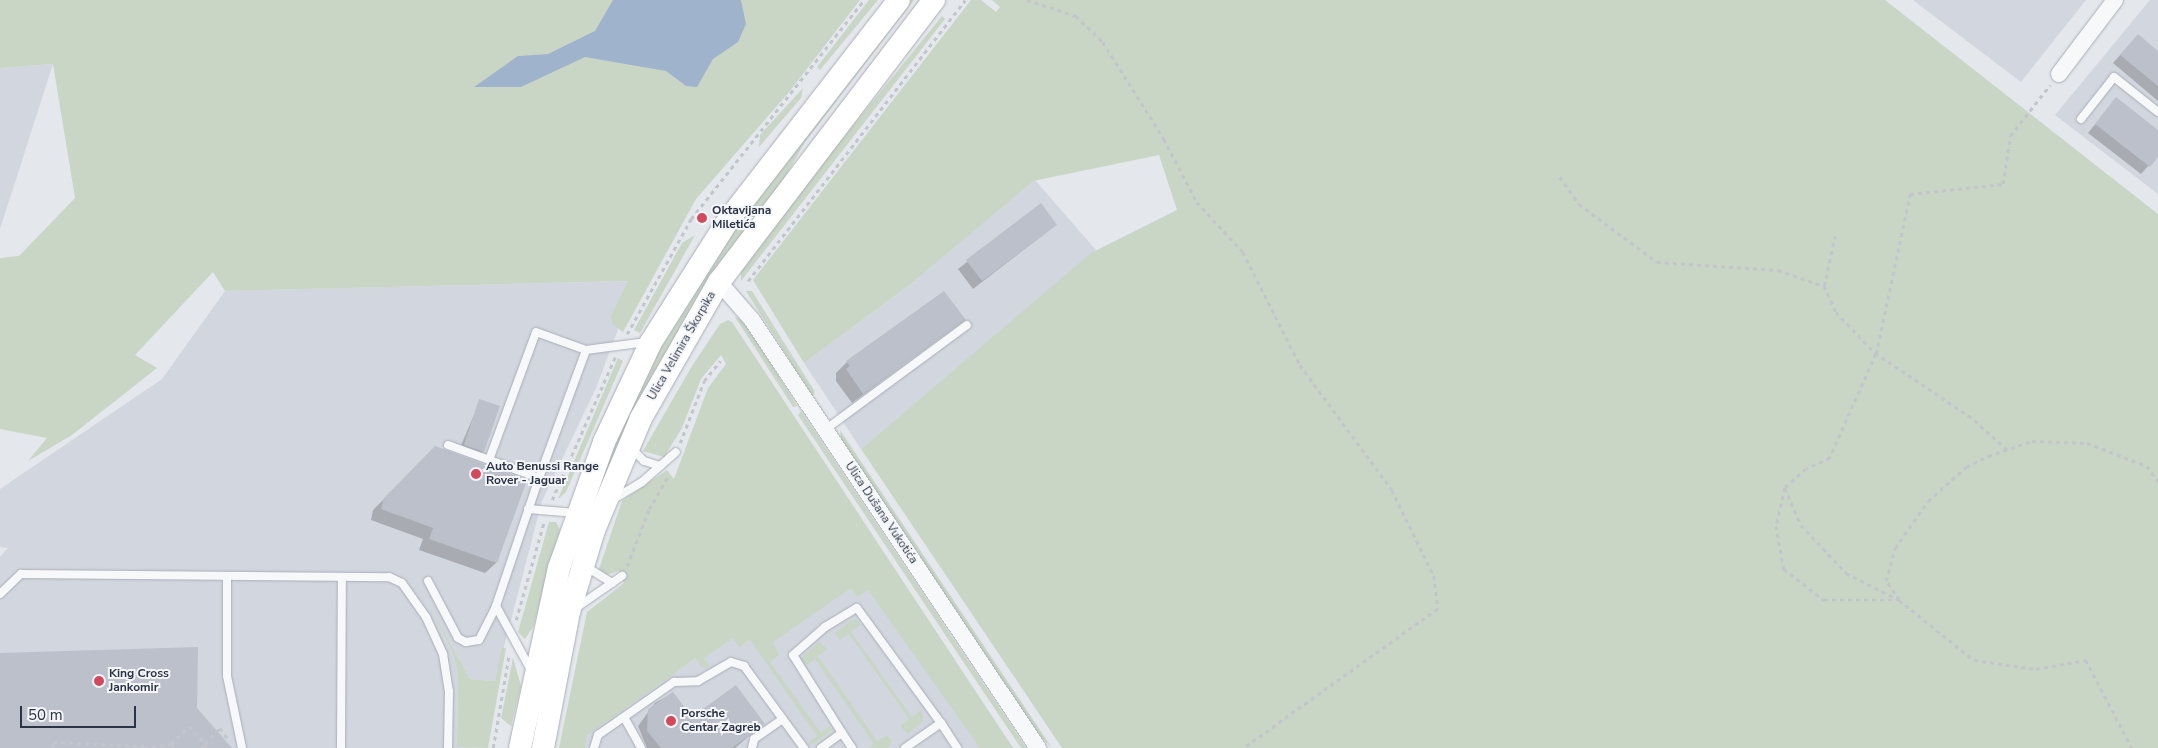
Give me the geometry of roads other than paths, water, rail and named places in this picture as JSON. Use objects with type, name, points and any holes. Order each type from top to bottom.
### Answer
[{"type":"main road","name":"Ulica Velimira Škorpika","points":[[520,748],[534,674],[576,513],[650,342],[728,219],[899,0]]},
{"type":"main road","name":"Ulica Velimira Škorpika","points":[[543,748],[569,612],[604,504],[628,445],[719,282],[940,7]]},
{"type":"street","points":[[2059,74],[2116,0]]},
{"type":"street","name":"Ulica Dušana Vukotića","points":[[719,282],[752,320],[1038,748]]},
{"type":"lane","points":[[2081,119],[2114,77],[2158,112]]},
{"type":"lane","points":[[826,429],[967,325]]},
{"type":"lane","points":[[489,460],[536,332],[586,350],[621,344],[650,342]]},
{"type":"lane","points":[[428,581],[458,638],[466,642],[479,640],[496,606],[528,509],[586,350]]},
{"type":"lane","points":[[448,445],[539,478]]},
{"type":"lane","points":[[628,445],[644,461],[660,466]]},
{"type":"lane","points":[[604,504],[660,466],[676,452]]},
{"type":"lane","points":[[528,509],[576,513]]},
{"type":"lane","points":[[584,564],[612,584]]},
{"type":"lane","points":[[0,594],[20,574],[390,577],[402,583],[426,617],[443,654],[449,691],[448,748]]},
{"type":"lane","points":[[227,576],[227,676],[242,748]]},
{"type":"lane","points":[[569,612],[622,576]]},
{"type":"lane","points":[[341,748],[342,577]]},
{"type":"lane","points":[[496,606],[534,674]]},
{"type":"lane","points":[[852,748],[793,655],[825,626],[857,608],[941,723],[957,748]]},
{"type":"lane","points":[[594,748],[598,735],[674,682],[698,681],[731,662],[744,666],[804,748]]},
{"type":"lane","points":[[624,717],[641,748]]},
{"type":"lane","points":[[752,748],[754,739],[783,719]]},
{"type":"lane","points":[[905,748],[941,723]]},
{"type":"lane","points":[[821,748],[842,733]]},
{"type":"water","points":[[613,0],[741,0],[746,24],[738,42],[713,59],[697,87],[686,86],[666,71],[585,57],[521,87],[474,87],[518,56],[548,54],[595,31]]},
{"type":"place","name":"Oktavijana Miletića","points":[[702,218]]},
{"type":"place","name":"Auto Benussi Range Rover - Jaguar","points":[[476,474]]},
{"type":"place","name":"King Cross Jankomir","points":[[99,681]]},
{"type":"place","name":"Porsche Centar Zagreb","points":[[671,721]]}]
